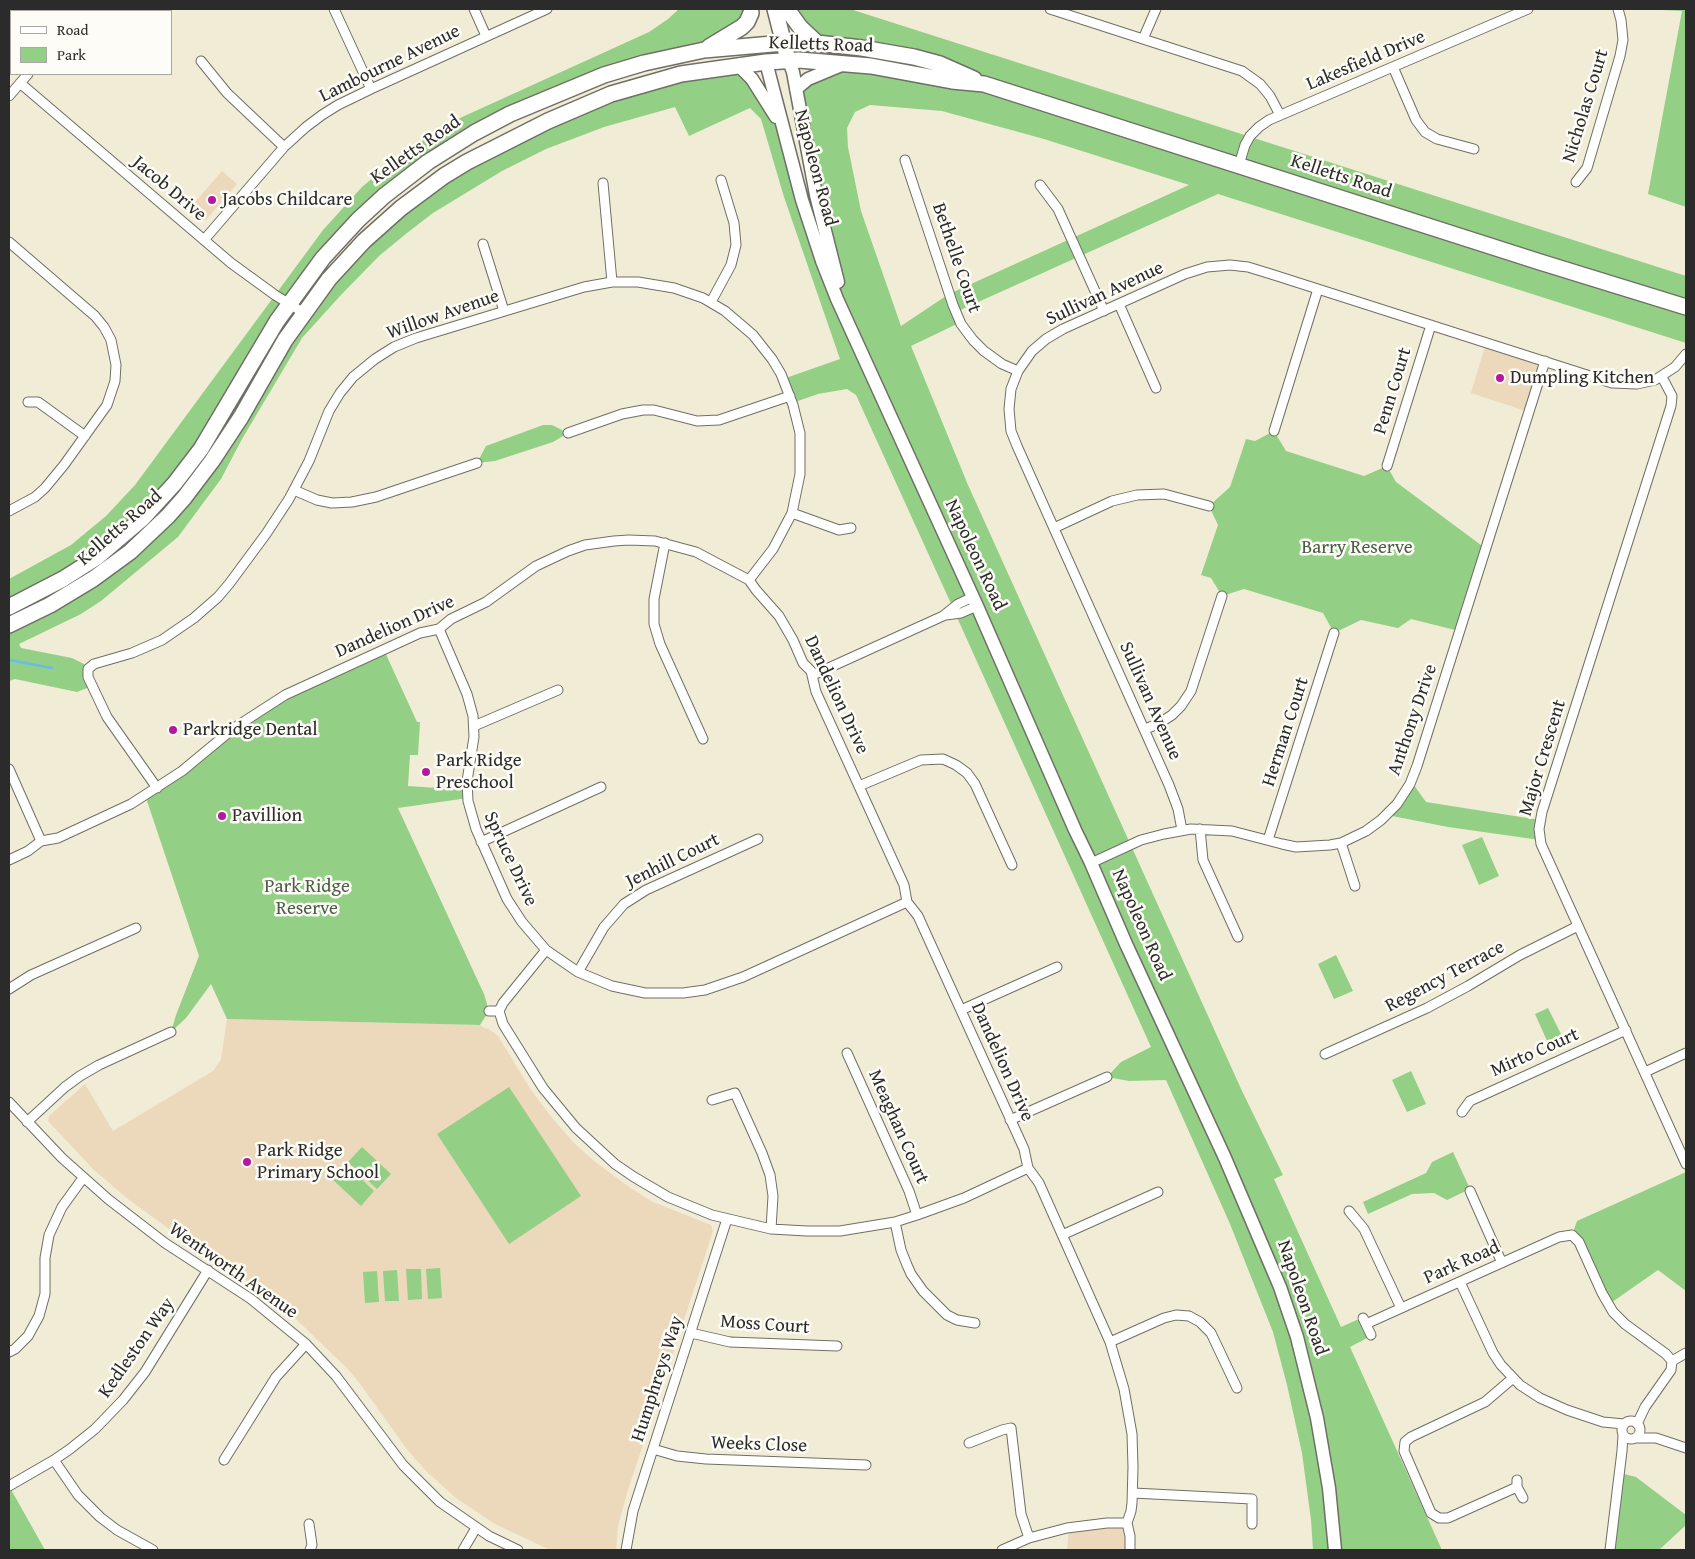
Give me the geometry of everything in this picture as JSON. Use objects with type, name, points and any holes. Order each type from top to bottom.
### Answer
[{"type":"main road","name":"Napoleon Road","points":[[775,9],[796,89],[818,203],[834,270],[853,333]]},
{"type":"main road","points":[[787,9],[800,27],[817,43]]},
{"type":"main road","name":"Napoleon Road","points":[[751,11],[802,200],[837,300],[975,602],[1126,944],[1236,1183],[1280,1287],[1298,1337],[1317,1418],[1329,1488],[1335,1550]]},
{"type":"main road","points":[[704,50],[742,27],[748,22],[751,11]]},
{"type":"main road","name":"Kelletts Road","points":[[9,607],[63,579],[96,558],[163,497],[201,449],[289,304],[323,258],[358,220],[406,178],[450,147],[510,114],[604,75],[644,63],[704,50],[761,44],[817,43],[914,57],[940,64],[984,84],[1549,265],[1686,306]]},
{"type":"main road","name":"Kelletts Road","points":[[9,625],[50,605],[93,580],[130,552],[168,516],[212,462],[304,313],[329,279],[380,226],[422,192],[467,162],[548,121],[611,94],[681,74],[738,65],[789,61],[844,63],[952,81],[984,84]]},
{"type":"main road","points":[[796,89],[808,78],[844,63]]},
{"type":"main road","points":[[738,65],[752,79],[783,127]]},
{"type":"street","points":[[334,9],[371,88]]},
{"type":"street","points":[[474,9],[486,36]]},
{"type":"street","name":"Lambourne Avenue","points":[[204,240],[284,147],[322,115],[371,88],[546,9]]},
{"type":"street","points":[[1050,9],[1242,71],[1260,84],[1270,96],[1280,115]]},
{"type":"street","points":[[1143,39],[1156,9]]},
{"type":"street","name":"Lakesfield Drive","points":[[1239,165],[1250,136],[1259,126],[1280,115],[1528,9]]},
{"type":"street","name":"Nicholas Court","points":[[1576,182],[1587,168],[1620,56],[1622,34],[1618,9]]},
{"type":"street","points":[[201,61],[231,97],[284,147]]},
{"type":"street","points":[[1393,68],[1416,120],[1425,132],[1437,139],[1474,149]]},
{"type":"street","points":[[9,96],[27,75]]},
{"type":"street","name":"Jacob Drive","points":[[20,83],[231,263],[304,313]]},
{"type":"street","name":"Bethelle Court","points":[[905,160],[961,324],[984,351],[1002,364],[1018,371]]},
{"type":"street","points":[[711,302],[731,265],[736,245],[734,223],[721,180]]},
{"type":"street","points":[[603,183],[612,282]]},
{"type":"street","points":[[1040,184],[1058,209],[1104,311]]},
{"type":"street","points":[[9,243],[88,309],[104,327],[111,340],[116,365],[116,381],[108,405],[45,488],[25,503],[9,511]]},
{"type":"street","points":[[483,244],[504,311]]},
{"type":"street","name":"Sullivan Avenue","points":[[1182,830],[1174,797],[1012,431],[1009,415],[1011,389],[1018,371],[1032,351],[1063,329],[1193,271],[1222,265],[1248,267],[1620,384],[1647,383],[1662,377],[1675,367],[1686,354]]},
{"type":"street","name":"Willow Avenue","points":[[157,788],[107,717],[88,677],[88,669],[94,664],[132,653],[157,642],[184,626],[205,610],[229,584],[279,515],[308,461],[329,411],[346,385],[366,366],[385,352],[405,342],[584,287],[612,282],[638,282],[662,285],[685,291],[711,302],[735,319],[763,347],[777,367],[790,396],[796,416],[801,451],[798,489],[792,513],[773,549],[749,580]]},
{"type":"street","points":[[1274,431],[1318,289]]},
{"type":"street","points":[[1119,304],[1156,388]]},
{"type":"street","name":"Penn Court","points":[[1387,466],[1431,326]]},
{"type":"street","name":"Anthony Drive","points":[[1091,862],[1141,840],[1182,830],[1232,831],[1282,844],[1303,847],[1341,843],[1366,831],[1387,816],[1402,797],[1414,775],[1545,361]]},
{"type":"street","name":"Major Crescent","points":[[1662,377],[1671,394],[1672,403],[1539,823],[1539,834],[1541,844],[1686,1164]]},
{"type":"street","points":[[568,433],[622,414],[643,410],[654,410],[697,421],[719,420],[790,396]]},
{"type":"street","points":[[28,402],[38,402],[85,436]]},
{"type":"street","points":[[294,490],[317,500],[352,502],[376,497],[477,462]]},
{"type":"street","points":[[1054,528],[1112,502],[1137,495],[1164,494],[1209,506]]},
{"type":"street","points":[[792,513],[840,530],[852,528]]},
{"type":"street","name":"Dandelion Drive","points":[[9,860],[28,851],[41,841],[58,838],[122,808],[157,788],[193,763],[234,728],[273,702],[420,633],[439,629],[451,619],[486,602],[536,566],[568,551],[585,545],[614,541],[644,540],[666,543],[702,554],[749,580],[779,616],[793,640],[803,663],[813,675],[816,692],[904,885],[907,902],[918,916],[1024,1148],[1028,1168],[1039,1183],[1110,1342],[1124,1388],[1133,1452],[1132,1511],[1127,1522],[1130,1550]]},
{"type":"street","points":[[666,543],[654,599],[654,624],[662,649],[703,739]]},
{"type":"street","points":[[1145,729],[1172,715],[1191,691],[1222,596]]},
{"type":"street","points":[[813,675],[943,616],[958,604],[975,602]]},
{"type":"street","name":"Spruce Drive","points":[[439,629],[468,694],[474,726],[467,792],[472,820],[504,892],[516,914],[546,950],[578,972],[612,986],[640,993],[683,994],[706,990],[743,976],[907,902]]},
{"type":"street","name":"Herman Court","points":[[1268,840],[1334,633]]},
{"type":"street","points":[[474,726],[558,690]]},
{"type":"street","points":[[859,786],[921,760],[943,759],[956,764],[967,773],[975,784],[1012,865]]},
{"type":"street","points":[[9,769],[41,841]]},
{"type":"street","points":[[481,842],[602,787]]},
{"type":"street","points":[[1200,829],[1204,860],[1238,938]]},
{"type":"street","name":"Jenhill Court","points":[[578,972],[604,927],[624,904],[646,890],[758,839]]},
{"type":"street","points":[[1341,843],[1355,886]]},
{"type":"street","name":"Regency Terrace","points":[[1325,1054],[1427,1008],[1520,955],[1578,926]]},
{"type":"street","points":[[9,989],[31,974],[136,928]]},
{"type":"street","points":[[546,950],[508,997],[500,1011],[503,1024],[543,1088],[565,1117],[592,1145],[628,1172],[660,1192],[700,1211],[771,1229],[840,1231],[894,1222],[917,1215],[964,1198],[1028,1168]]},
{"type":"street","points":[[961,1010],[1056,966]]},
{"type":"street","points":[[489,1011],[500,1011]]},
{"type":"street","name":"Mirto Court","points":[[1462,1112],[1470,1101],[1626,1030]]},
{"type":"street","points":[[28,1122],[65,1087],[85,1073],[171,1032]]},
{"type":"street","name":"Meaghan Court","points":[[847,1053],[909,1191],[917,1215]]},
{"type":"street","points":[[1645,1072],[1686,1053]]},
{"type":"street","points":[[1010,1120],[1107,1077]]},
{"type":"street","points":[[712,1100],[734,1093],[758,1144],[767,1164],[772,1185],[771,1229]]},
{"type":"street","name":"Wentworth Avenue","points":[[9,1102],[83,1178],[139,1224],[251,1299],[306,1344],[336,1376],[390,1449],[440,1502],[476,1528],[518,1550]]},
{"type":"street","points":[[9,1352],[15,1349],[28,1336],[39,1316],[45,1294],[45,1258],[49,1236],[62,1207],[83,1178]]},
{"type":"street","points":[[1062,1235],[1158,1192]]},
{"type":"street","points":[[1470,1192],[1502,1263]]},
{"type":"street","points":[[1349,1211],[1364,1229],[1401,1308]]},
{"type":"street","name":"Humphreys Way","points":[[626,1550],[633,1511],[728,1219]]},
{"type":"street","points":[[894,1222],[907,1265],[923,1291],[948,1315],[957,1320],[975,1323]]},
{"type":"street","name":"Park Road","points":[[1371,1335],[1364,1321],[1401,1308],[1560,1237],[1572,1235],[1579,1242],[1602,1293],[1613,1312],[1625,1324],[1666,1354],[1672,1361]]},
{"type":"street","name":"Kedleston Way","points":[[9,1486],[54,1460],[96,1429],[123,1400],[145,1372],[208,1270]]},
{"type":"street","points":[[1460,1282],[1490,1347],[1501,1365],[1525,1389],[1548,1403],[1686,1448]]},
{"type":"street","points":[[1110,1342],[1170,1316],[1189,1316],[1200,1322],[1211,1333],[1237,1388]]},
{"type":"street","name":"Moss Court","points":[[691,1332],[730,1342],[837,1346]]},
{"type":"street","points":[[224,1460],[276,1377],[306,1344]]},
{"type":"street","points":[[1610,1550],[1622,1451],[1630,1430],[1669,1373],[1672,1361],[1686,1353]]},
{"type":"street","points":[[1513,1378],[1485,1402],[1411,1437],[1405,1442],[1404,1451],[1431,1513],[1439,1518],[1448,1518],[1517,1483],[1523,1498]]},
{"type":"street","points":[[969,1443],[1011,1428],[1021,1514],[1029,1538]]},
{"type":"street","name":"Weeks Close","points":[[653,1449],[677,1456],[706,1459],[866,1466]]},
{"type":"street","points":[[54,1460],[78,1495],[100,1517],[117,1530],[151,1550]]},
{"type":"street","points":[[1133,1493],[1252,1499],[1252,1524]]},
{"type":"street","points":[[1002,1550],[1029,1538],[1085,1525],[1127,1522]]},
{"type":"street","points":[[309,1524],[312,1545],[310,1550]]},
{"type":"street","points":[[463,1550],[476,1528]]},
{"type":"shaded area","points":[[222,171],[237,184],[206,220],[200,220],[188,210]]},
{"type":"shaded area","points":[[1486,343],[1545,361],[1529,412],[1471,393]]},
{"type":"shaded area","points":[[227,1019],[480,1025],[498,1036],[531,1090],[552,1118],[574,1143],[594,1161],[653,1202],[711,1225],[713,1231],[627,1493],[618,1526],[616,1550],[554,1550],[546,1548],[495,1524],[456,1498],[426,1471],[406,1448],[347,1368],[298,1321],[257,1287],[198,1250],[128,1199],[94,1170],[48,1121],[49,1116],[85,1084],[113,1131],[213,1071],[221,1060]]},
{"type":"shaded area","points":[[1127,1523],[1130,1550],[1067,1550],[1069,1528]]},
{"type":"green space","points":[[679,9],[751,9],[742,27],[674,56],[474,133],[340,238],[215,426],[143,518],[9,607],[9,579],[71,545],[106,516],[135,485],[323,230],[362,187],[405,151],[460,118],[649,32]]},
{"type":"green space","points":[[787,9],[850,9],[1686,276],[1686,343],[1218,194],[956,312],[961,322],[911,346],[968,485],[1242,1091],[1283,1175],[1274,1179],[1341,1327],[1359,1319],[1367,1338],[1350,1347],[1442,1550],[1313,1550],[1302,1453],[1273,1332],[1230,1224],[1166,1080],[1129,1081],[1107,1077],[1121,1062],[1151,1047],[955,613],[976,606],[973,598],[953,608],[856,395],[847,389],[818,394],[792,403],[783,379],[840,359],[784,197],[761,119],[750,108],[689,136],[675,107],[604,127],[546,149],[502,171],[433,213],[407,233],[379,256],[302,338],[242,439],[221,479],[178,537],[101,601],[81,614],[19,644],[21,648],[72,658],[90,667],[92,686],[77,692],[15,679],[9,681],[9,625],[50,605],[168,516],[304,313],[422,192],[586,104],[738,65],[783,127],[852,329],[835,270],[796,89],[845,63],[965,74],[817,43]],"holes":[[[870,105],[942,111],[1044,139],[1189,185],[949,294],[901,326],[861,211],[848,147],[847,128],[855,112]]]},
{"type":"green space","points":[[1641,9],[1686,9],[1686,207],[1648,194],[1682,11]]},
{"type":"green space","points":[[543,425],[552,425],[568,433],[553,442],[495,461],[477,463],[486,446]]},
{"type":"green space","name":"Barry Reserve","points":[[1274,431],[1286,451],[1364,476],[1387,466],[1396,482],[1485,548],[1459,631],[1411,619],[1398,628],[1361,620],[1334,633],[1323,613],[1244,589],[1222,596],[1211,578],[1201,575],[1218,525],[1209,506],[1230,487],[1246,439],[1255,441]]},
{"type":"green space","name":"Park Ridge Reserve","points":[[384,650],[417,722],[420,722],[418,755],[410,755],[408,786],[467,790],[468,798],[398,808],[484,994],[489,1011],[480,1025],[227,1019],[211,984],[186,1018],[171,1032],[199,956],[145,795],[248,718]]},
{"type":"green space","points":[[1411,781],[1426,802],[1540,820],[1540,840],[1448,827],[1387,815]]},
{"type":"green space","points":[[1482,837],[1499,876],[1479,885],[1462,845]]},
{"type":"green space","points":[[1336,955],[1353,991],[1334,999],[1318,964]]},
{"type":"green space","points":[[1548,1008],[1562,1036],[1548,1043],[1535,1014]]},
{"type":"green space","points":[[1411,1071],[1426,1104],[1407,1112],[1392,1080]]},
{"type":"green space","points":[[509,1087],[581,1196],[509,1244],[437,1134]]},
{"type":"green space","points":[[362,1147],[391,1174],[377,1189],[348,1162]]},
{"type":"green space","points":[[1453,1152],[1470,1189],[1447,1200],[1434,1193],[1412,1194],[1368,1214],[1363,1202],[1426,1173],[1432,1162]]},
{"type":"green space","points":[[346,1164],[374,1191],[361,1206],[332,1179]]},
{"type":"green space","points":[[1686,1172],[1686,1291],[1658,1270],[1608,1305],[1572,1235],[1577,1221]]},
{"type":"green space","points":[[440,1268],[442,1298],[428,1299],[426,1269]]},
{"type":"green space","points":[[406,1269],[421,1269],[422,1299],[408,1300]]},
{"type":"green space","points":[[397,1270],[399,1301],[385,1301],[383,1271]]},
{"type":"green space","points":[[377,1271],[379,1302],[365,1303],[363,1272]]},
{"type":"green space","points":[[1620,1473],[1636,1477],[1686,1515],[1686,1525],[1659,1550],[1610,1550]]},
{"type":"green space","points":[[9,1486],[45,1550],[9,1550]]},
{"type":"waterway","points":[[9,660],[52,668]]},
{"type":"place","name":"Jacobs Childcare","points":[[212,200]]},
{"type":"place","name":"Dumpling Kitchen","points":[[1500,378]]},
{"type":"place","name":"Parkridge Dental","points":[[173,730]]},
{"type":"place","name":"Park Ridge Preschool","points":[[426,772]]},
{"type":"place","name":"Pavillion","points":[[222,816]]},
{"type":"place","name":"Park Ridge Primary School","points":[[247,1162]]}]
